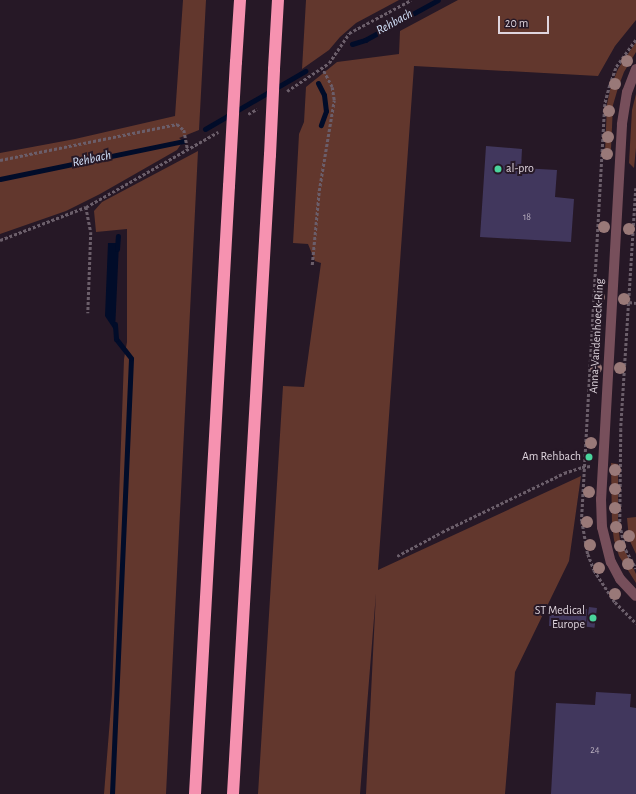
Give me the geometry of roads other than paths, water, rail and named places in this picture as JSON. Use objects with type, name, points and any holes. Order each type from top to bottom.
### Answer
[{"type":"highway","points":[[195,794],[240,0]]},
{"type":"highway","points":[[233,794],[278,0]]},
{"type":"street","name":"Anna-Vandenhoeck-Ring","points":[[636,69],[627,92],[622,125],[601,499],[602,528],[604,542],[610,562],[620,579],[636,596]]},
{"type":"water","points":[[108,243],[119,243],[115,331],[105,316]]},
{"type":"waterway","name":"Rehbach","points":[[352,44],[365,40],[438,0]]},
{"type":"waterway","name":"Rehbach","points":[[205,129],[305,71]]},
{"type":"waterway","points":[[318,83],[324,95],[326,111],[321,125]]},
{"type":"waterway","name":"Rehbach","points":[[0,179],[183,141]]},
{"type":"waterway","points":[[117,249],[118,236]]},
{"type":"waterway","points":[[112,794],[131,358],[116,339],[115,324]]},
{"type":"place","name":"al-pro","points":[[498,169]]},
{"type":"place","name":"Am Rehbach","points":[[589,457]]},
{"type":"place","name":"ST Medical Europe","points":[[593,618]]}]
